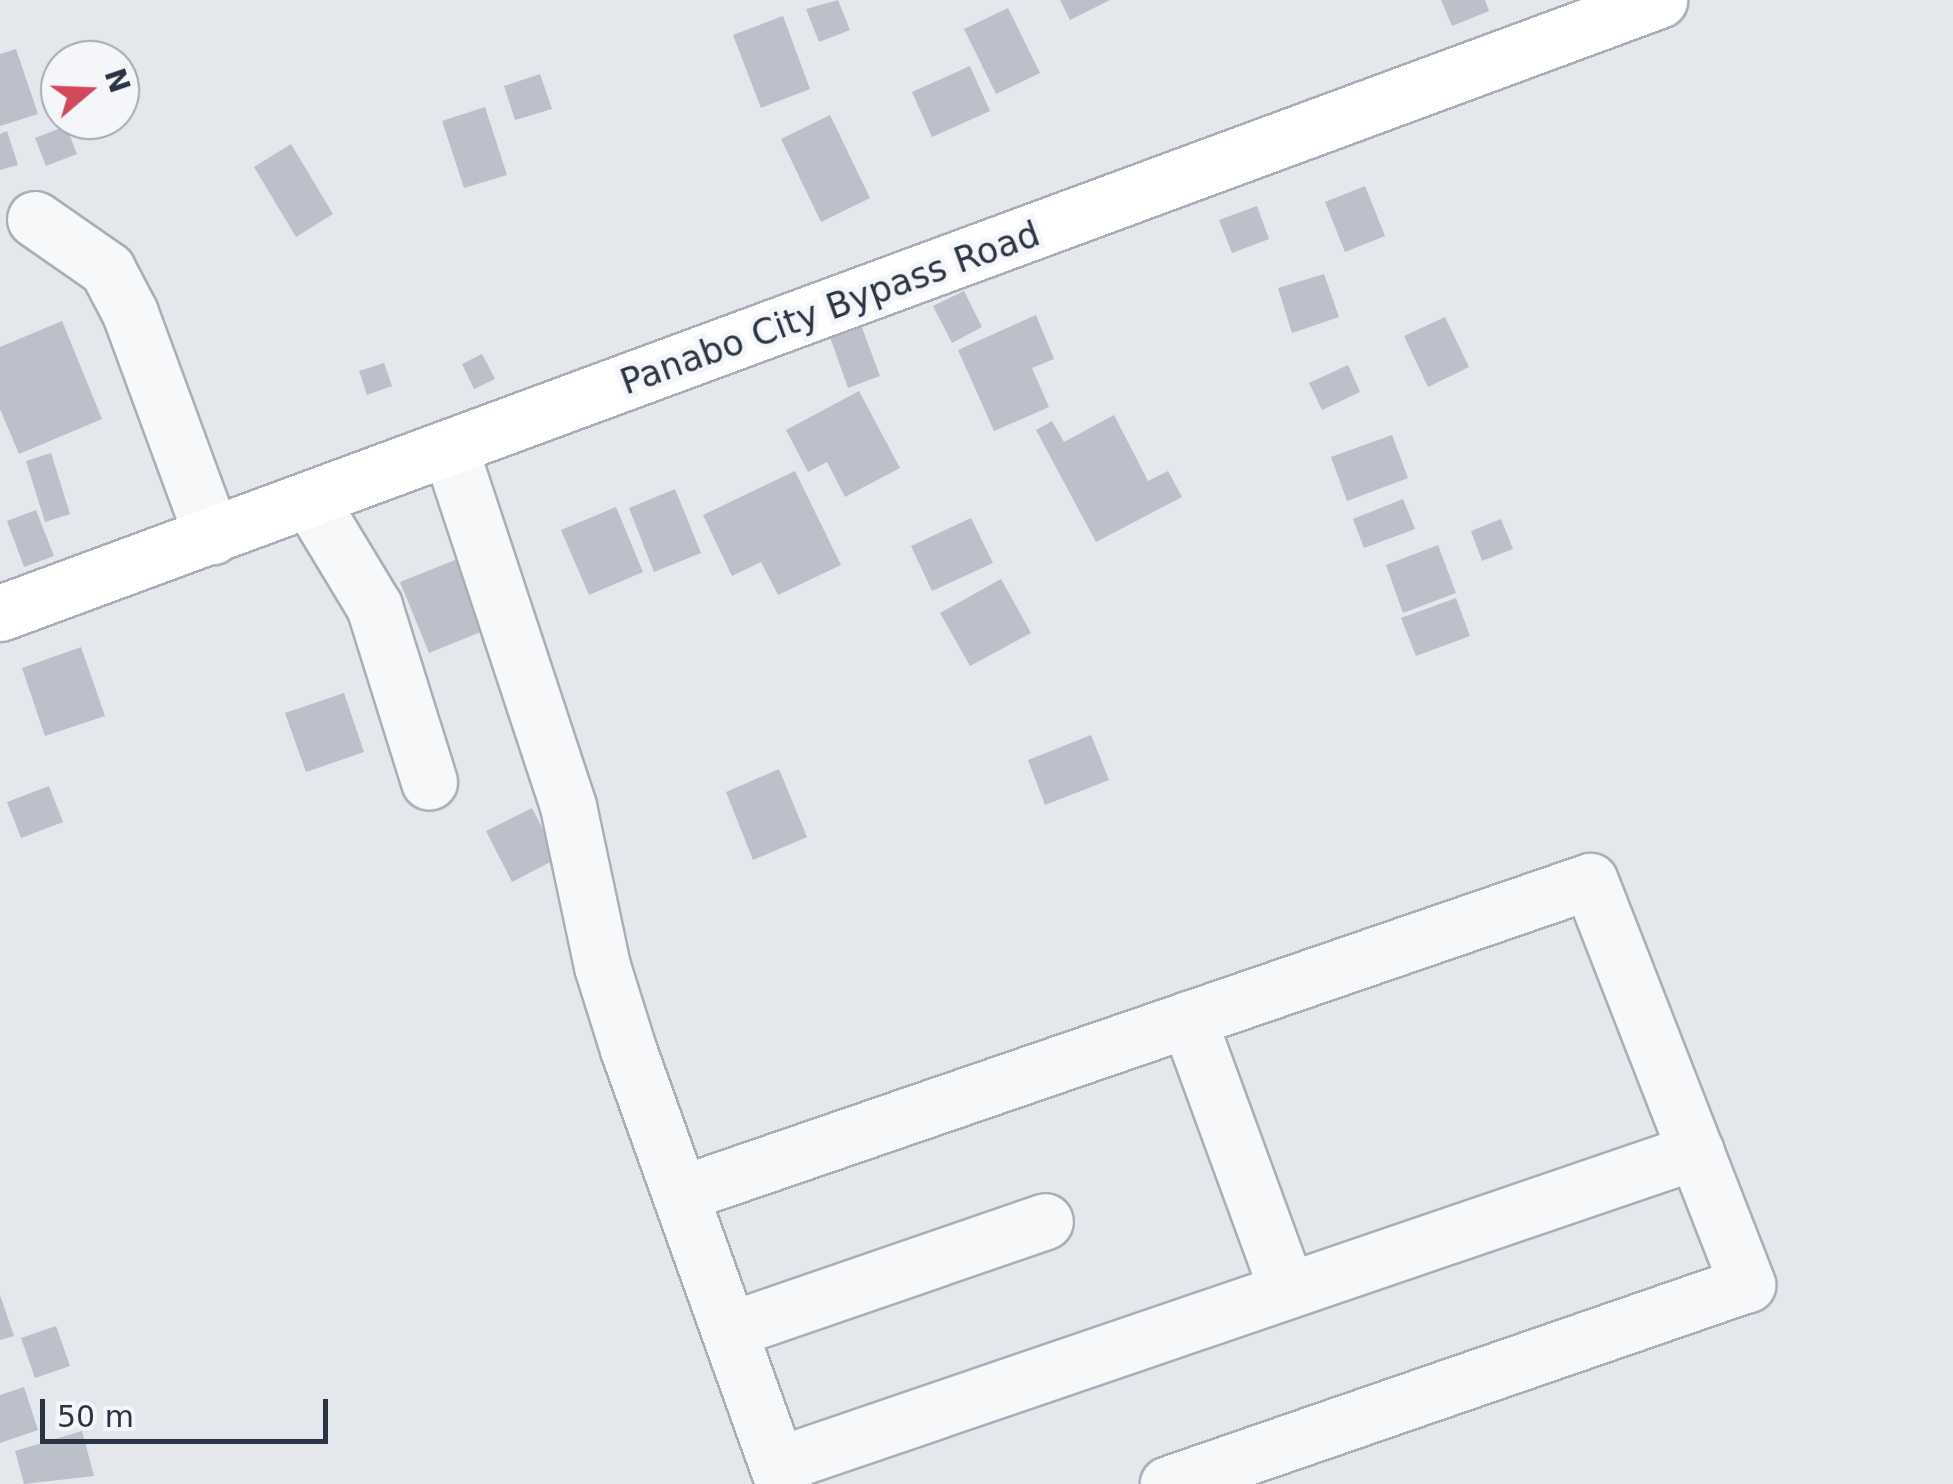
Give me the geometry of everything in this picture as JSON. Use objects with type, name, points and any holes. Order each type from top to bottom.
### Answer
[{"type":"main road","name":"Panabo City Bypass Road","points":[[0,614],[1659,0]]},
{"type":"street","points":[[35,219],[107,270],[130,313],[212,536]]},
{"type":"street","points":[[450,449],[568,806],[607,983],[781,1474],[1287,1290],[1696,1151]]},
{"type":"street","points":[[310,500],[374,606],[429,782]]},
{"type":"street","points":[[680,1194],[1590,881],[1747,1284],[1168,1484]]},
{"type":"street","points":[[1188,1019],[1287,1290]]},
{"type":"street","points":[[729,1330],[1046,1220]]},
{"type":"building","points":[[838,0],[850,30],[819,42],[806,9]]},
{"type":"building","points":[[1060,0],[1110,0],[1070,20]]},
{"type":"building","points":[[1441,0],[1485,0],[1489,11],[1452,26]]},
{"type":"building","points":[[1008,8],[1040,73],[996,94],[964,29]]},
{"type":"building","points":[[783,16],[810,89],[761,108],[733,35]]},
{"type":"building","points":[[16,49],[38,114],[0,126],[0,54]]},
{"type":"building","points":[[970,66],[990,111],[932,137],[912,92]]},
{"type":"building","points":[[540,74],[552,109],[515,120],[504,86]]},
{"type":"building","points":[[485,107],[507,175],[464,188],[442,121]]},
{"type":"building","points":[[830,115],[870,198],[821,222],[781,139]]},
{"type":"building","points":[[7,131],[18,165],[0,170],[0,134]]},
{"type":"building","points":[[35,138],[72,140],[77,154],[46,166]]},
{"type":"building","points":[[291,144],[333,214],[296,237],[254,167]]},
{"type":"building","points":[[1365,186],[1385,236],[1345,252],[1325,202]]},
{"type":"building","points":[[1257,206],[1269,239],[1232,253],[1219,220]]},
{"type":"building","points":[[1324,274],[1339,317],[1292,333],[1278,288]]},
{"type":"building","points":[[964,291],[982,327],[952,343],[933,306]]},
{"type":"building","points":[[1036,315],[1054,359],[1032,368],[1049,407],[994,431],[958,350]]},
{"type":"building","points":[[1445,317],[1469,367],[1428,387],[1404,336]]},
{"type":"building","points":[[62,321],[102,419],[19,454],[0,409],[0,347]]},
{"type":"building","points":[[861,325],[880,376],[848,388],[830,337]]},
{"type":"building","points":[[482,354],[495,379],[474,389],[462,364]]},
{"type":"building","points":[[384,363],[392,386],[367,395],[359,371]]},
{"type":"building","points":[[1348,365],[1360,392],[1322,410],[1309,383]]},
{"type":"building","points":[[859,391],[900,468],[845,497],[827,462],[808,472],[786,430]]},
{"type":"building","points":[[1114,415],[1148,481],[1168,471],[1182,497],[1096,542],[1036,430],[1052,421],[1064,442]]},
{"type":"building","points":[[1392,435],[1408,478],[1347,501],[1331,457]]},
{"type":"building","points":[[51,453],[70,514],[45,522],[26,461]]},
{"type":"building","points":[[795,471],[841,565],[778,595],[761,562],[732,576],[703,515]]},
{"type":"building","points":[[675,489],[701,553],[654,572],[629,508]]},
{"type":"building","points":[[1403,499],[1415,529],[1364,548],[1353,519]]},
{"type":"building","points":[[616,507],[643,572],[589,595],[561,530]]},
{"type":"building","points":[[36,510],[54,556],[24,567],[7,521]]},
{"type":"building","points":[[971,518],[993,563],[932,591],[911,546]]},
{"type":"building","points":[[1501,519],[1513,549],[1482,561],[1471,531]]},
{"type":"building","points":[[1438,545],[1456,593],[1403,613],[1386,565]]},
{"type":"building","points":[[460,558],[488,629],[429,653],[400,582]]},
{"type":"building","points":[[1001,579],[1031,633],[970,666],[940,613]]},
{"type":"building","points":[[1456,598],[1470,636],[1416,656],[1401,618]]},
{"type":"building","points":[[81,647],[105,716],[45,736],[22,668]]},
{"type":"building","points":[[344,693],[364,752],[306,772],[285,713]]},
{"type":"building","points":[[1091,735],[1109,780],[1045,805],[1028,760]]},
{"type":"building","points":[[779,769],[807,837],[753,860],[726,792]]},
{"type":"building","points":[[49,786],[63,822],[21,838],[7,802]]},
{"type":"building","points":[[532,808],[558,858],[512,882],[486,831]]},
{"type":"building","points":[[0,1295],[14,1336],[0,1340]]},
{"type":"building","points":[[56,1326],[70,1366],[35,1378],[21,1338]]},
{"type":"building","points":[[24,1387],[38,1430],[0,1443],[0,1395]]},
{"type":"building","points":[[82,1431],[94,1476],[24,1484],[15,1451]]}]
